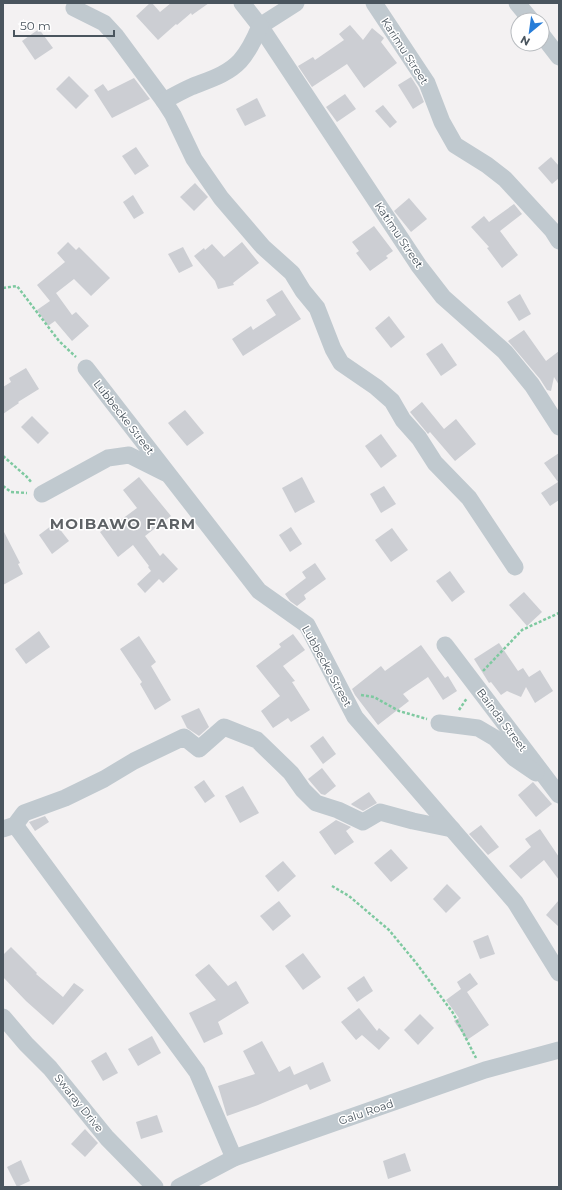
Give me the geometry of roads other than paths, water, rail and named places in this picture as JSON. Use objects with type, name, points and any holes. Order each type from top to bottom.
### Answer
[{"type":"street","name":"Katimu Street","points":[[242,3],[260,26],[419,266],[443,297],[505,352],[532,386],[559,427]]},
{"type":"street","points":[[164,101],[230,69],[240,61],[249,49],[260,26],[296,3]]},
{"type":"street","name":"Karimu Street","points":[[374,3],[427,83],[442,122],[455,145],[487,165],[505,179],[552,230],[559,240]]},
{"type":"street","points":[[517,3],[524,12]]},
{"type":"street","points":[[74,8],[104,23],[116,36],[164,101],[173,115],[194,159],[221,198],[263,247],[292,273],[303,291],[317,308],[332,349],[341,362],[376,387],[392,401],[403,420],[419,438],[435,463],[470,498],[515,567]]},
{"type":"street","points":[[550,45],[559,57]]},
{"type":"street","name":"Lubbecke Street","points":[[86,368],[259,591],[307,625],[355,716],[515,902],[559,973]]},
{"type":"street","points":[[42,494],[108,458],[129,455],[169,474]]},
{"type":"street","name":"Bainda Street","points":[[445,645],[554,788]]},
{"type":"street","points":[[439,723],[478,728],[494,738],[514,758],[554,788]]},
{"type":"street","points":[[234,1158],[197,1072],[9,827],[24,813],[65,798],[174,741],[184,737],[199,749],[224,727],[257,740],[291,773],[303,790],[316,803],[338,810],[363,822],[380,812],[412,821],[452,829]]},
{"type":"street","name":"Swaray Drive","points":[[3,1017],[26,1044],[50,1068],[107,1138],[155,1187]]},
{"type":"street","name":"Galu Road","points":[[178,1187],[234,1158],[485,1070],[559,1050]]},
{"type":"district","name":"MOIBAWO FARM","points":[[123,524]]}]
